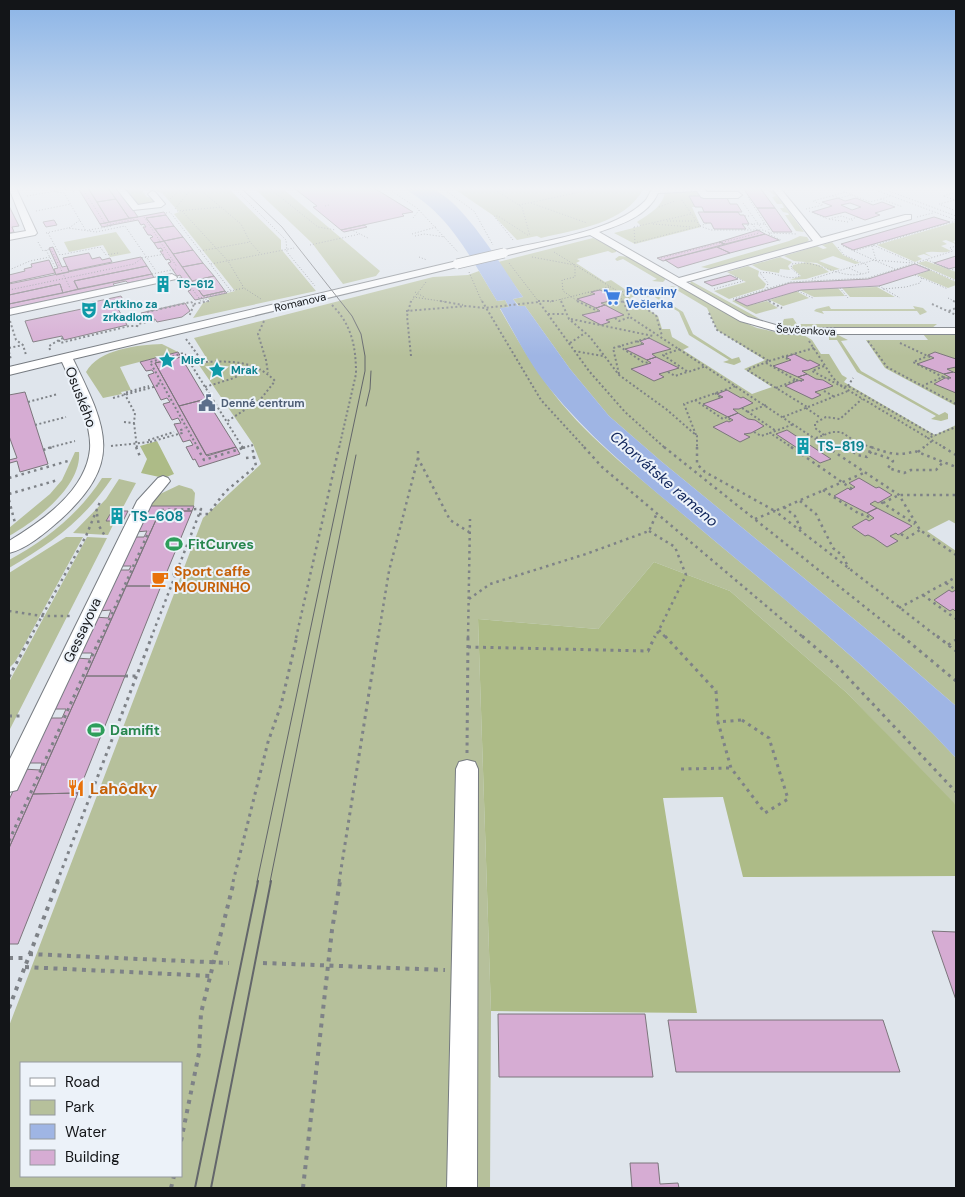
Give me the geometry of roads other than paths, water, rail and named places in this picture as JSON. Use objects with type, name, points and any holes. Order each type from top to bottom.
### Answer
[{"type":"street","name":"Romanova","points":[[10,366],[66,358],[461,265],[534,244]]},
{"type":"street","name":"Ševčenkova","points":[[617,244],[744,319],[771,328],[803,331],[956,331]]},
{"type":"street","points":[[678,281],[811,244]]},
{"type":"street","points":[[9,316],[174,273]]},
{"type":"street","name":"Osuského","points":[[9,548],[48,522],[72,498],[91,470],[97,447],[92,423],[66,358]]},
{"type":"street","name":"Gessayova","points":[[9,783],[145,501],[163,481]]},
{"type":"street","points":[[462,1188],[467,769]]},
{"type":"water","name":"Chorvátske rameno","points":[[462,244],[487,244],[523,297],[513,299],[518,306],[525,306],[570,369],[609,416],[662,462],[882,642],[956,706],[956,758],[894,695],[861,665],[635,474],[582,425],[543,380],[500,308],[509,307],[505,300],[497,301]]},
{"type":"tram line","points":[[257,882],[365,371],[365,356],[361,334],[352,316],[295,244]]},
{"type":"tram line","points":[[366,406],[370,389],[371,371]]},
{"type":"tram line","points":[[270,882],[356,455]]},
{"type":"tram line","points":[[195,1188],[258,881]]},
{"type":"tram line","points":[[211,1188],[271,881]]},
{"type":"place","name":"TS-612","points":[[163,284]]},
{"type":"place","name":"Potraviny Večierka","points":[[612,297]]},
{"type":"place","name":"Artkino za zrkadlom","points":[[89,310]]},
{"type":"place","name":"Mier","points":[[167,360]]},
{"type":"place","name":"Mrak","points":[[217,370]]},
{"type":"place","name":"Denné centrum","points":[[207,403]]},
{"type":"place","name":"TS-819","points":[[803,446]]},
{"type":"place","name":"TS-608","points":[[117,516]]},
{"type":"place","name":"FitCurves","points":[[174,544]]},
{"type":"place","name":"Sport caffe MOURINHO","points":[[160,579]]},
{"type":"place","name":"Damifit","points":[[96,730]]},
{"type":"place","name":"Lahôdky","points":[[76,788]]}]
